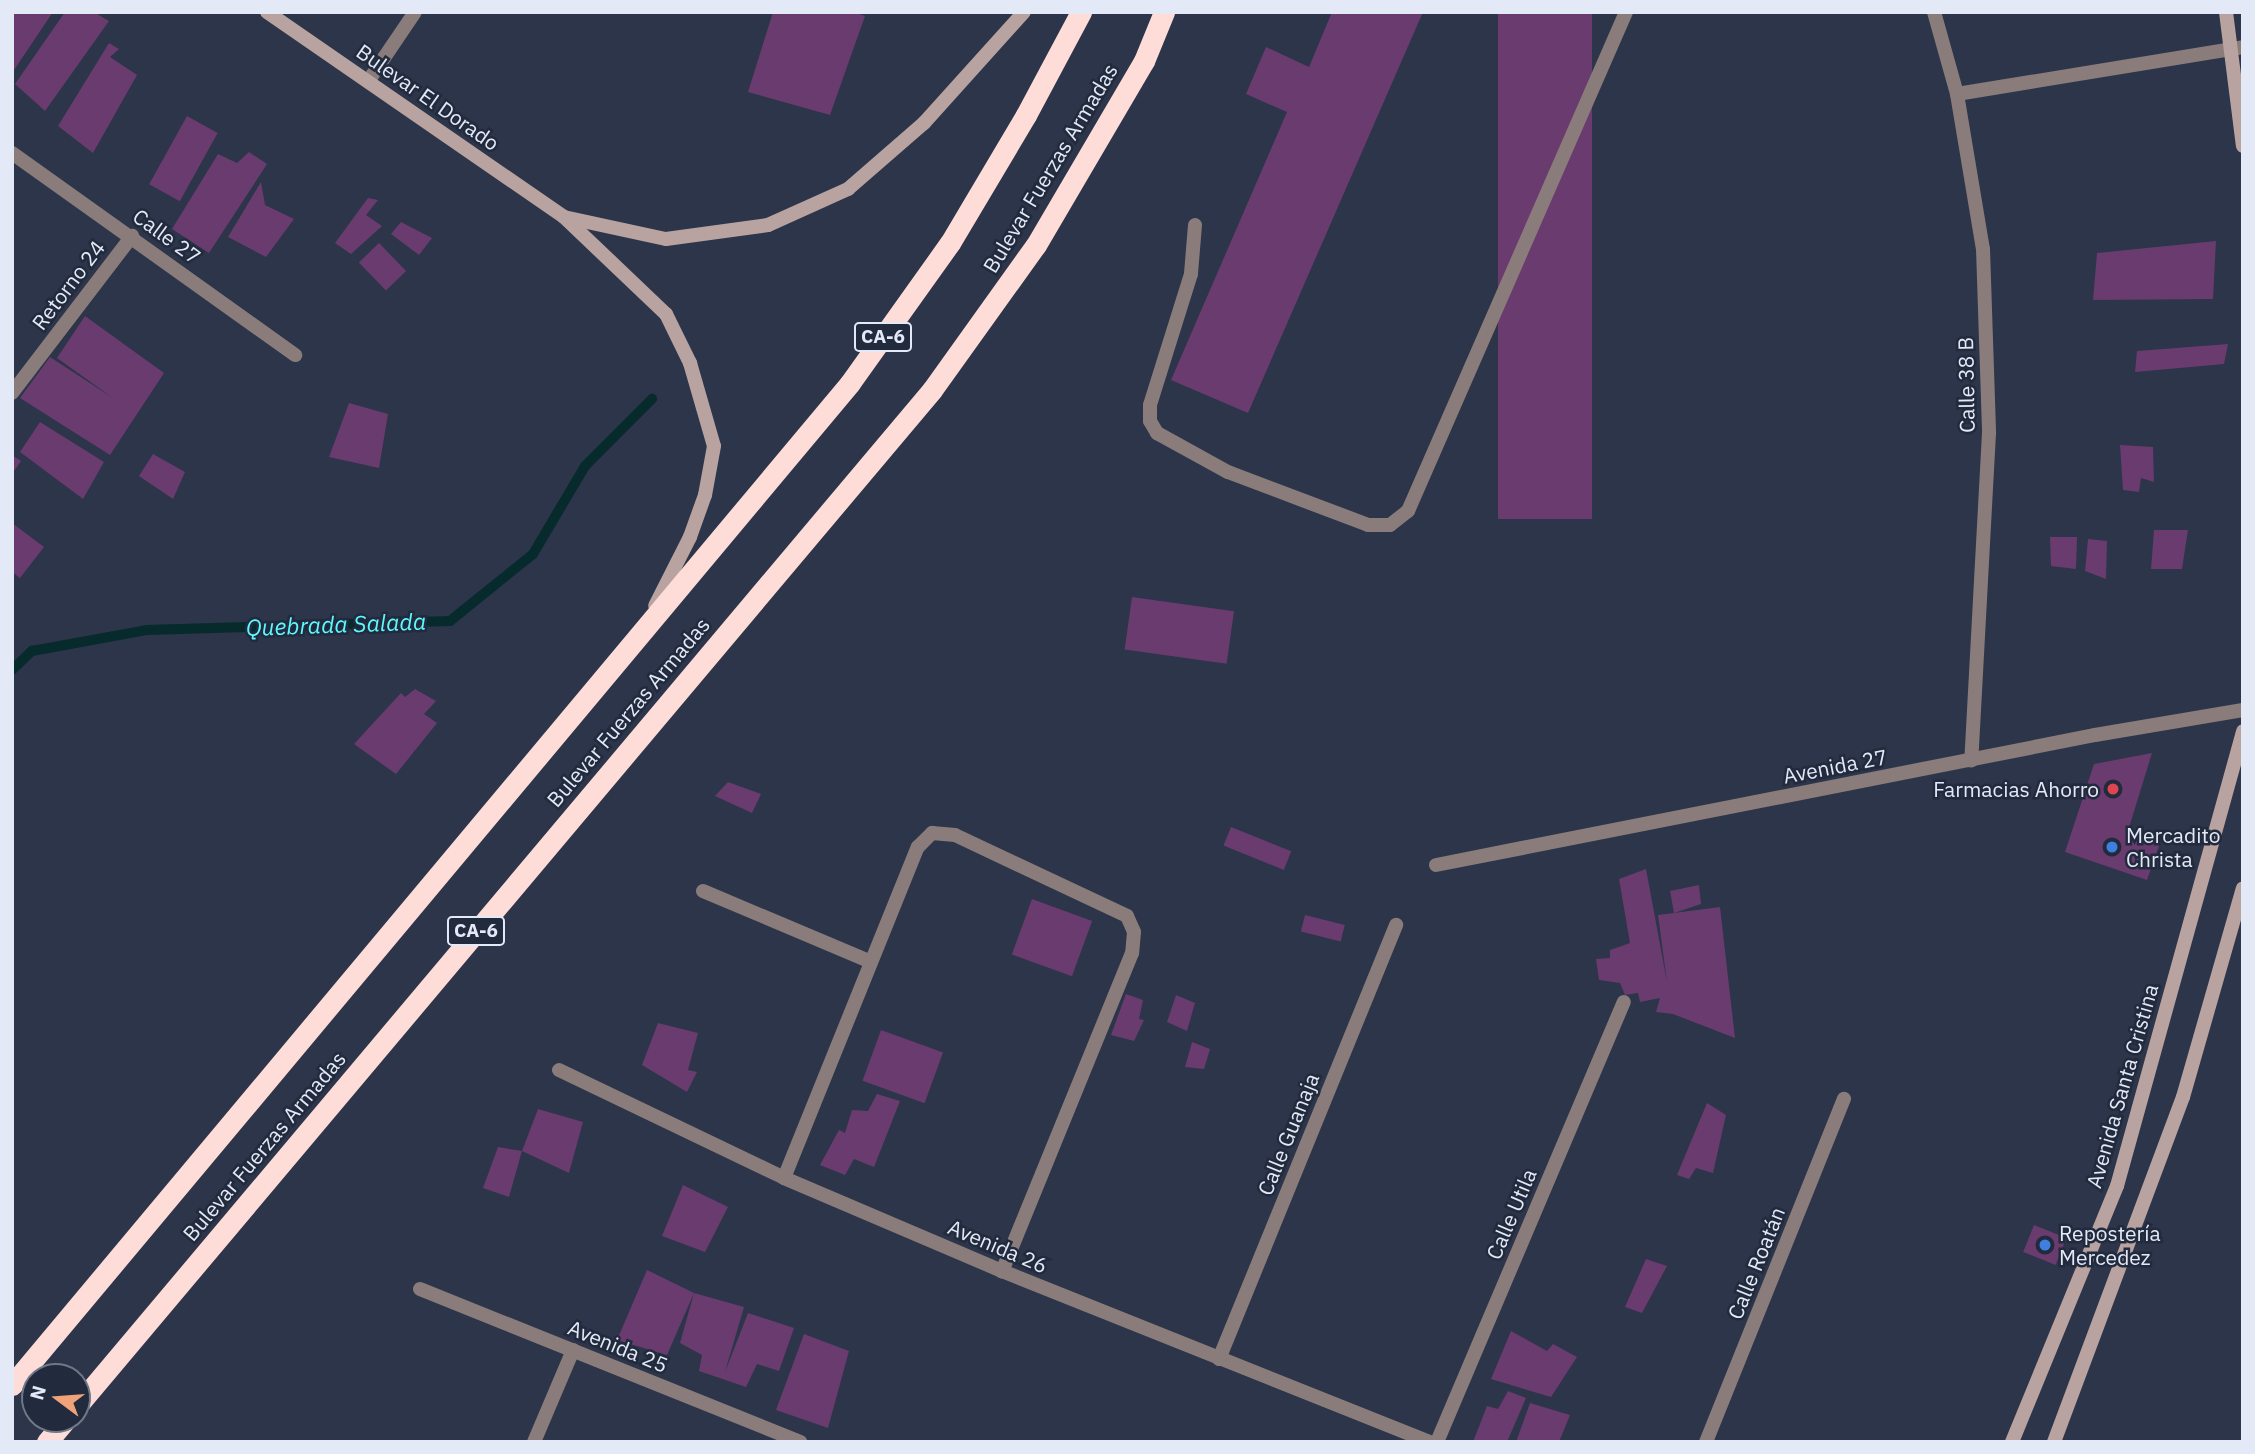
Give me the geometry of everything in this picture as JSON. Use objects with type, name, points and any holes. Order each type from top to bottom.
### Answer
[{"type":"highway","name":"Bulevar Fuerzas Armadas","points":[[12,1385],[850,383],[943,254],[1026,115],[1081,12]]},
{"type":"highway","name":"Bulevar Fuerzas Armadas","points":[[91,1389],[932,390],[1036,246],[1144,61],[1164,12]]},
{"type":"street","name":"Bulevar El Dorado","points":[[267,12],[564,217],[666,314],[690,363],[714,446],[705,495],[690,537],[642,632]]},
{"type":"street","points":[[369,80],[415,12]]},
{"type":"street","name":"Bulevar El Dorado","points":[[564,217],[666,239],[768,225],[791,215],[848,189],[924,122],[1024,12]]},
{"type":"street","points":[[1195,225],[1191,274],[1150,405],[1150,421],[1157,433],[1228,472],[1368,525],[1390,525],[1408,511],[1626,12]]},
{"type":"street","name":"Calle 38 B","points":[[1934,12],[1957,94],[1983,248],[1989,433],[1970,761]]},
{"type":"street","points":[[2226,12],[2238,48],[2243,146]]},
{"type":"street","points":[[1957,94],[2238,48]]},
{"type":"street","name":"Calle 27","points":[[12,153],[132,236],[295,355]]},
{"type":"street","name":"Retorno 24","points":[[12,393],[132,236]]},
{"type":"street","name":"Avenida 27","points":[[1436,865],[2243,710]]},
{"type":"street","name":"Avenida Santa Cristina","points":[[2012,1442],[2117,1186],[2243,731]]},
{"type":"street","points":[[784,1178],[918,847],[932,833],[955,835],[1127,916],[1134,932],[1132,953],[1002,1271]]},
{"type":"street","points":[[2053,1442],[2183,1097],[2243,888]]},
{"type":"street","points":[[704,891],[871,962]]},
{"type":"street","name":"Calle Guanaja","points":[[1219,1359],[1396,925]]},
{"type":"street","name":"Calle Utila","points":[[1437,1442],[1624,1002]]},
{"type":"street","name":"Avenida 26","points":[[559,1070],[784,1178],[1002,1271],[1429,1442]]},
{"type":"street","name":"Calle Roatán","points":[[1706,1442],[1844,1099]]},
{"type":"street","name":"Avenida 25","points":[[420,1289],[800,1442]]},
{"type":"street","points":[[534,1442],[573,1350]]},
{"type":"street","points":[[1384,1442],[1390,1427]]},
{"type":"building","points":[[12,12],[53,12],[12,73]]},
{"type":"building","points":[[65,12],[94,12],[109,21],[45,111],[15,84]]},
{"type":"building","points":[[773,12],[853,12],[865,16],[830,115],[748,92]]},
{"type":"building","points":[[1332,12],[1423,12],[1248,413],[1171,380],[1287,112],[1246,94],[1266,47],[1309,67]]},
{"type":"building","points":[[1498,12],[1592,12],[1592,519],[1498,519]]},
{"type":"building","points":[[109,43],[119,49],[110,57],[137,75],[93,153],[58,126]]},
{"type":"building","points":[[187,116],[218,133],[180,201],[149,184]]},
{"type":"building","points":[[249,152],[267,164],[209,253],[172,229],[218,154],[237,163]]},
{"type":"building","points":[[261,182],[265,205],[294,219],[266,257],[228,237]]},
{"type":"building","points":[[368,198],[378,200],[366,215],[382,226],[351,254],[335,243]]},
{"type":"building","points":[[401,222],[432,238],[419,255],[391,234]]},
{"type":"building","points":[[2216,241],[2213,299],[2093,300],[2097,253]]},
{"type":"building","points":[[379,243],[406,271],[386,291],[359,262]]},
{"type":"building","points":[[85,316],[164,373],[110,455],[20,398],[50,357],[113,398],[57,358]]},
{"type":"building","points":[[2228,344],[2224,364],[2135,372],[2137,351]]},
{"type":"building","points":[[349,403],[388,414],[379,468],[329,457]]},
{"type":"building","points":[[40,422],[104,462],[83,499],[20,452]]},
{"type":"building","points":[[2120,445],[2153,447],[2154,482],[2141,478],[2139,492],[2123,490]]},
{"type":"building","points":[[153,454],[185,472],[173,499],[139,476]]},
{"type":"building","points":[[12,455],[21,461],[12,474]]},
{"type":"building","points":[[12,523],[44,547],[20,578],[12,572]]},
{"type":"building","points":[[2154,530],[2188,530],[2182,569],[2151,569]]},
{"type":"building","points":[[2050,537],[2077,537],[2076,569],[2051,566]]},
{"type":"building","points":[[2088,539],[2107,541],[2106,579],[2085,571]]},
{"type":"building","points":[[1132,597],[1234,611],[1227,664],[1125,649]]},
{"type":"building","points":[[415,689],[436,701],[424,714],[437,723],[396,774],[354,744],[401,693],[405,697]]},
{"type":"building","points":[[2152,753],[2128,831],[2160,843],[2147,880],[2065,852],[2094,764]]},
{"type":"building","points":[[728,782],[761,794],[752,813],[715,796]]},
{"type":"building","points":[[1231,827],[1291,851],[1284,870],[1224,846]]},
{"type":"building","points":[[1646,869],[1667,982],[1658,915],[1720,907],[1735,1038],[1673,1014],[1656,1012],[1660,998],[1640,1002],[1638,993],[1625,995],[1620,983],[1599,980],[1596,959],[1610,958],[1610,950],[1630,943],[1619,879]]},
{"type":"building","points":[[1699,885],[1701,904],[1674,913],[1670,891]]},
{"type":"building","points":[[1032,899],[1092,921],[1072,976],[1012,954]]},
{"type":"building","points":[[1305,915],[1345,925],[1341,941],[1301,931]]},
{"type":"building","points":[[1126,994],[1143,1000],[1139,1019],[1144,1020],[1134,1041],[1111,1035]]},
{"type":"building","points":[[1176,995],[1195,1003],[1187,1031],[1167,1022]]},
{"type":"building","points":[[658,1023],[698,1033],[688,1070],[697,1072],[687,1092],[642,1065]]},
{"type":"building","points":[[881,1030],[943,1053],[925,1103],[863,1081]]},
{"type":"building","points":[[1192,1042],[1210,1049],[1204,1069],[1185,1067]]},
{"type":"building","points":[[877,1094],[900,1101],[874,1167],[854,1159],[845,1175],[820,1165],[839,1130],[845,1133],[852,1110],[868,1111]]},
{"type":"building","points":[[1707,1103],[1726,1115],[1713,1173],[1696,1168],[1689,1179],[1677,1175]]},
{"type":"building","points":[[538,1109],[583,1122],[569,1173],[522,1151]]},
{"type":"building","points":[[498,1147],[522,1151],[509,1197],[483,1188]]},
{"type":"building","points":[[683,1185],[728,1207],[705,1252],[662,1236]]},
{"type":"building","name":"Repostería Mercedez","points":[[2034,1225],[2066,1238],[2056,1265],[2023,1252]]},
{"type":"building","points":[[1646,1259],[1667,1266],[1642,1313],[1625,1307]]},
{"type":"building","points":[[647,1270],[694,1293],[667,1355],[617,1340]]},
{"type":"building","points":[[694,1293],[744,1307],[725,1372],[748,1313],[794,1328],[779,1371],[757,1364],[746,1387],[699,1371],[702,1355],[680,1343]]},
{"type":"building","points":[[1511,1331],[1547,1351],[1553,1344],[1577,1357],[1551,1397],[1491,1379]]},
{"type":"building","points":[[804,1334],[849,1351],[828,1428],[776,1410]]},
{"type":"building","points":[[1508,1391],[1526,1398],[1507,1442],[1473,1442],[1487,1406],[1498,1409]]},
{"type":"building","points":[[1530,1403],[1570,1415],[1559,1442],[1516,1442]]},
{"type":"waterway","name":"Quebrada Salada","points":[[12,670],[32,651],[146,630],[450,621],[533,554],[585,466],[652,399]]},
{"type":"place","name":"Farmacias Ahorro","points":[[2113,789]]},
{"type":"place","name":"Mercadito Christa","points":[[2112,847]]},
{"type":"place","name":"Repostería Mercedez","points":[[2045,1245]]}]
